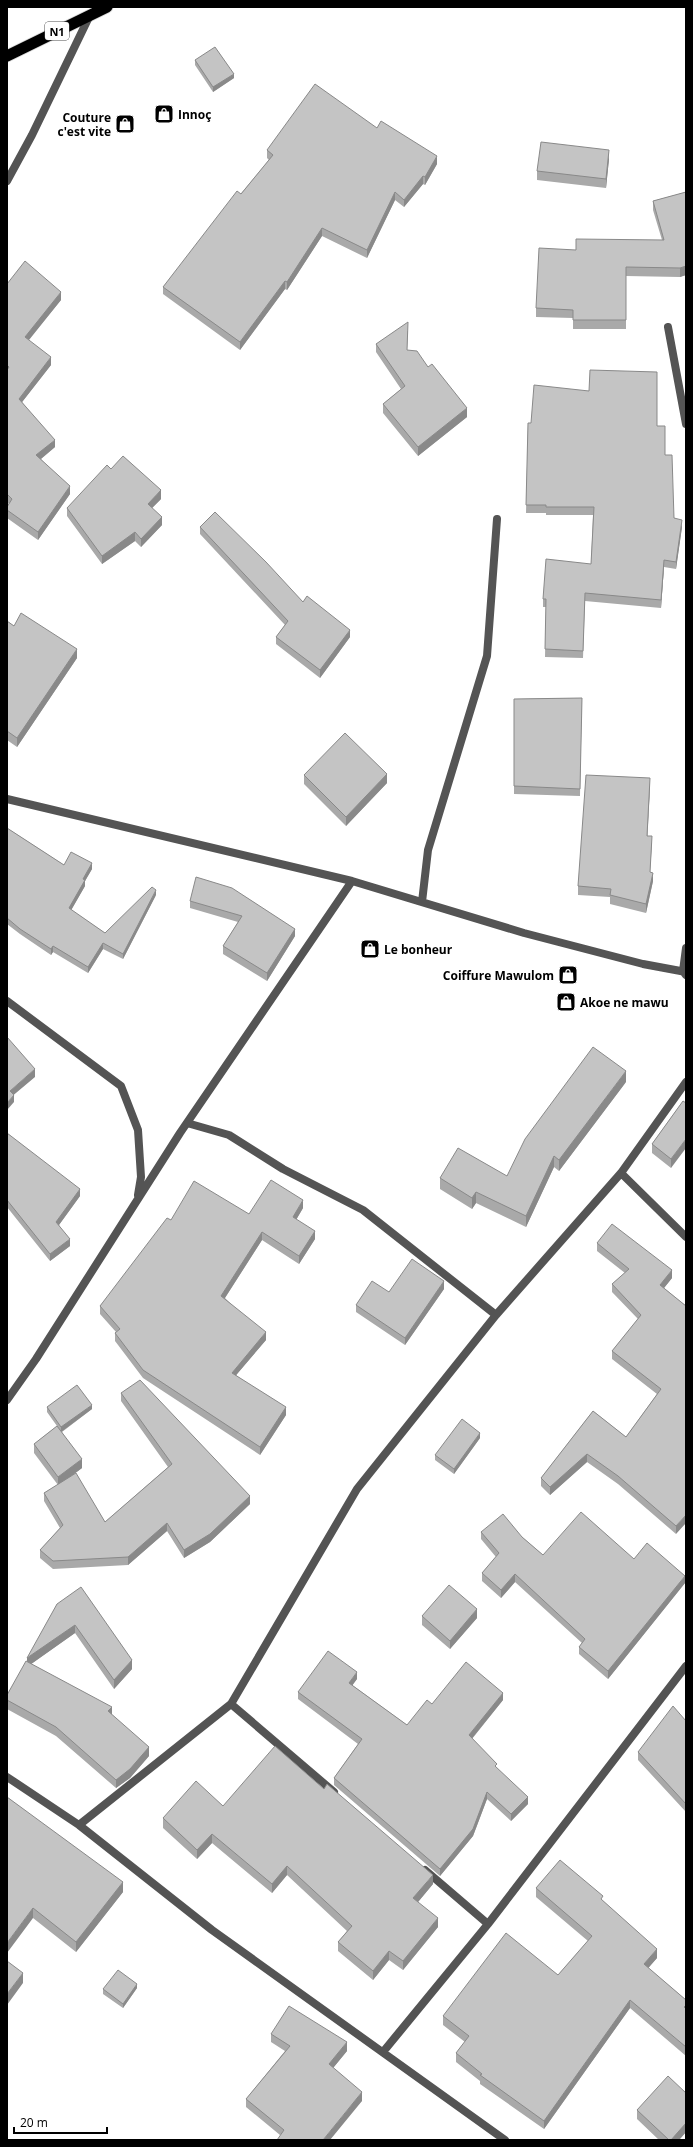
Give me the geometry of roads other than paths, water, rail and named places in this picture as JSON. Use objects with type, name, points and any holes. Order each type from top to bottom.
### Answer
[{"type":"highway","name":"N1","points":[[7,56],[106,7]]},
{"type":"street","points":[[7,181],[32,135],[90,15]]},
{"type":"street","points":[[668,327],[686,424]]},
{"type":"street","points":[[422,902],[428,850],[487,656],[497,519]]},
{"type":"street","points":[[7,800],[352,881],[524,933],[643,964],[685,973],[686,948]]},
{"type":"street","points":[[7,1400],[36,1359],[187,1123],[352,881]]},
{"type":"street","points":[[7,1000],[121,1086],[138,1130],[141,1177],[137,1200]]},
{"type":"street","points":[[79,1825],[231,1704],[357,1489],[496,1315],[621,1173],[686,1082]]},
{"type":"street","points":[[187,1123],[229,1135],[283,1169],[363,1210],[496,1315]]},
{"type":"street","points":[[621,1173],[686,1237]]},
{"type":"street","points":[[383,2052],[488,1924],[686,1666]]},
{"type":"street","points":[[231,1704],[339,1796]]},
{"type":"street","points":[[7,1777],[79,1825],[212,1930],[505,2140]]},
{"type":"street","points":[[416,1863],[488,1924]]},
{"type":"place","name":"Innoç","points":[[164,114]]},
{"type":"place","name":"Couture c'est vite","points":[[125,124]]},
{"type":"place","name":"Le bonheur","points":[[370,949]]},
{"type":"place","name":"Coiffure Mawulom","points":[[568,975]]},
{"type":"place","name":"Akoe ne mawu","points":[[566,1002]]}]
